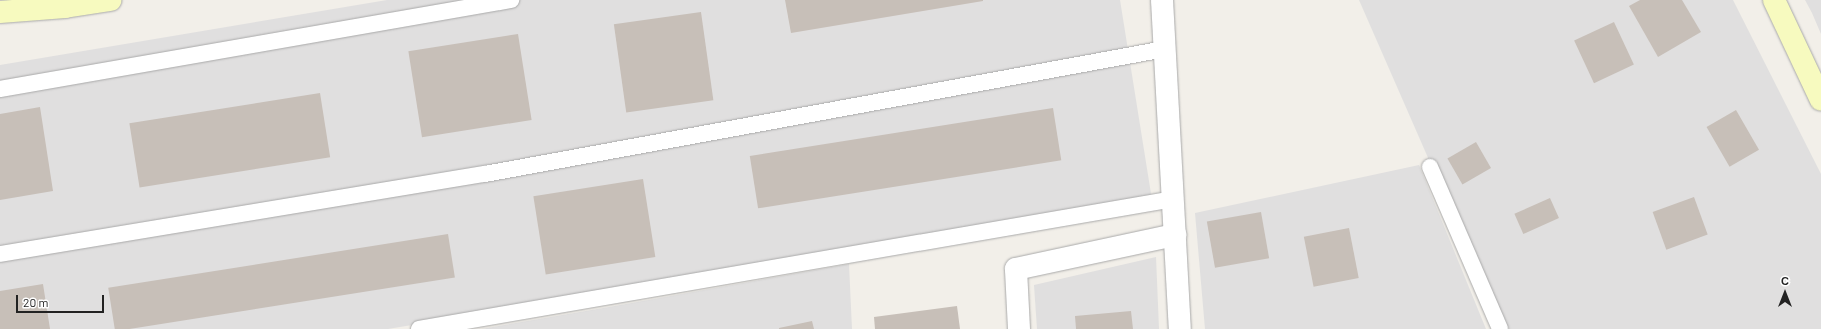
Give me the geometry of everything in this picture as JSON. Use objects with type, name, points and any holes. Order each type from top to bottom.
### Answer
[{"type":"street","points":[[0,12],[65,7],[110,0]]},
{"type":"street","points":[[1162,0],[1180,329]]},
{"type":"street","points":[[1774,0],[1821,100]]},
{"type":"street","points":[[1019,329],[1016,269],[1174,235]]},
{"type":"lane","points":[[0,89],[511,0]]},
{"type":"lane","points":[[0,254],[485,174],[1165,49]]},
{"type":"lane","points":[[1430,167],[1500,329]]},
{"type":"lane","points":[[419,329],[1173,199]]},
{"type":"shaded area","points":[[387,0],[1120,0],[1152,200],[388,329],[0,329],[0,65]]},
{"type":"shaded area","points":[[1359,0],[1733,0],[1821,174],[1821,329],[1503,329]]},
{"type":"shaded area","points":[[1805,0],[1821,0],[1821,34],[1812,13]]},
{"type":"shaded area","points":[[1419,165],[1486,329],[1205,329],[1195,213]]},
{"type":"shaded area","points":[[1156,257],[1159,329],[1037,329],[1034,285]]},
{"type":"shaded area","points":[[849,264],[852,329],[481,329],[609,307]]},
{"type":"building","points":[[785,0],[983,0],[983,1],[791,33]]},
{"type":"building","points":[[1640,0],[1682,0],[1701,32],[1658,57],[1629,6]]},
{"type":"building","points":[[701,12],[713,100],[626,112],[614,24]]},
{"type":"building","points":[[1614,22],[1634,65],[1594,83],[1574,41]]},
{"type":"building","points":[[518,34],[532,120],[422,137],[408,51]]},
{"type":"building","points":[[320,93],[330,157],[140,187],[129,123]]},
{"type":"building","points":[[40,107],[53,191],[0,200],[0,114]]},
{"type":"building","points":[[1053,108],[1061,160],[758,208],[750,156]]},
{"type":"building","points":[[1736,110],[1759,150],[1730,167],[1707,127]]},
{"type":"building","points":[[1476,142],[1491,168],[1462,184],[1447,158]]},
{"type":"building","points":[[643,179],[655,257],[546,274],[533,196]]},
{"type":"building","points":[[1694,197],[1708,235],[1666,250],[1653,212]]},
{"type":"building","points":[[1550,198],[1559,218],[1523,234],[1514,214]]},
{"type":"building","points":[[1261,212],[1269,258],[1215,268],[1207,222]]},
{"type":"building","points":[[1349,228],[1359,278],[1314,287],[1304,237]]},
{"type":"building","points":[[448,234],[455,277],[129,329],[115,329],[108,288]]},
{"type":"building","points":[[43,284],[50,329],[0,329],[0,291]]},
{"type":"building","points":[[957,306],[960,329],[875,329],[874,317]]},
{"type":"building","points":[[1131,311],[1133,329],[1076,329],[1075,316]]},
{"type":"building","points":[[812,321],[814,329],[779,329],[779,328]]}]
